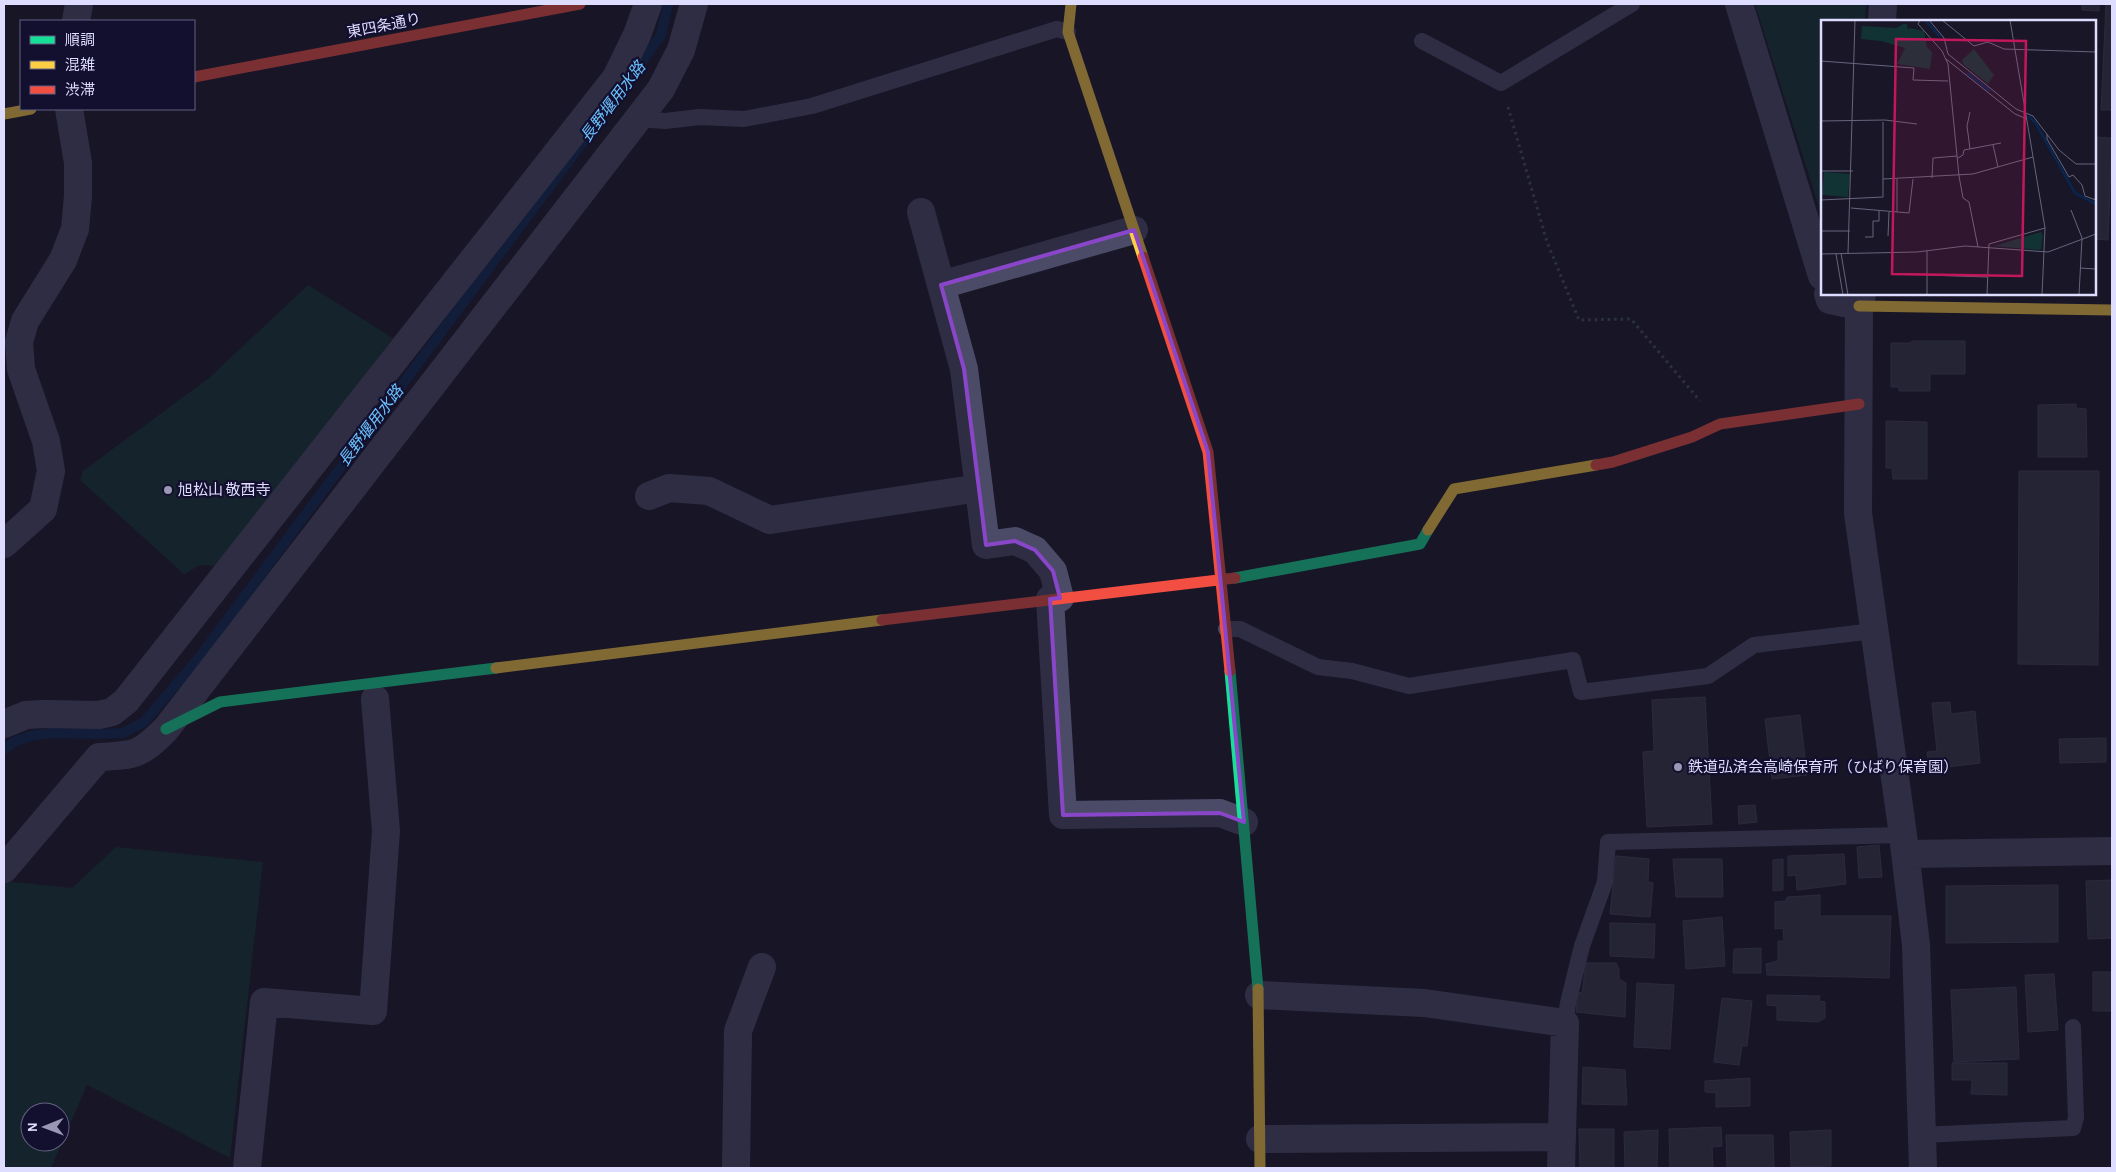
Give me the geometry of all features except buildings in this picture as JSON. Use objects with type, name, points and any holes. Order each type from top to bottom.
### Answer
[{"type":"street","points":[[76,20],[79,4]]},
{"type":"street","name":"東四条通り","points":[[195,78],[580,4]]},
{"type":"street","points":[[4,724],[26,715],[35,714],[99,715],[112,712],[126,702],[616,78],[637,35],[648,4]]},
{"type":"street","points":[[4,869],[100,758],[128,756],[146,748],[166,729],[661,89],[682,50],[694,4]]},
{"type":"street","points":[[1071,4],[1068,32],[1208,452],[1222,580],[1259,995],[1260,1168]]},
{"type":"street","points":[[1740,4],[1821,273]]},
{"type":"street","points":[[1882,20],[1883,4]]},
{"type":"street","points":[[4,114],[26,110]]},
{"type":"street","points":[[4,544],[43,509],[50,471],[46,441],[21,369],[19,342],[25,321],[63,260],[75,229],[78,163],[69,110]]},
{"type":"street","points":[[921,212],[964,369],[986,545],[1015,541],[1035,550],[1053,571],[1063,815],[1220,813],[1244,822]]},
{"type":"street","points":[[941,284],[1134,230]]},
{"type":"street","points":[[1828,295],[1830,300],[2112,310]]},
{"type":"street","points":[[1860,300],[1858,513],[1916,945],[1923,1168]]},
{"type":"street","points":[[166,729],[220,702],[1222,580],[1420,544],[1454,489],[1613,462],[1692,437],[1720,424],[1859,404]]},
{"type":"street","points":[[649,496],[669,488],[709,491],[770,520],[979,488]]},
{"type":"street","points":[[248,1168],[264,1002],[372,1011],[386,831],[375,699]]},
{"type":"street","points":[[1904,845],[2112,851]]},
{"type":"street","points":[[736,1168],[738,1031],[762,967]]},
{"type":"street","points":[[1259,995],[1424,1003],[1565,1024],[1561,1168]]},
{"type":"street","points":[[1260,1139],[1562,1137]]},
{"type":"lane","points":[[1422,41],[1501,83],[1632,4]]},
{"type":"lane","points":[[638,119],[665,121],[700,117],[744,119],[812,106],[1057,29],[1068,32]]},
{"type":"lane","points":[[1226,629],[1240,629],[1318,667],[1352,671],[1409,686],[1573,660],[1581,692],[1708,676],[1754,645],[1874,631]]},
{"type":"lane","points":[[1565,1024],[1568,1003],[1582,946],[1605,882],[1608,842],[1904,845]]},
{"type":"lane","points":[[1922,1135],[2073,1128],[2076,1118],[2074,1027]]},
{"type":"path","points":[[1501,83],[1547,242],[1579,320],[1631,319],[1720,424]]},
{"type":"highlighted area","points":[[1134,230],[1208,452],[1244,822],[1220,813],[1063,815],[1050,599],[1060,598],[1053,571],[1035,550],[1015,541],[986,545],[964,369],[941,285]]},
{"type":"green space","points":[[1755,4],[1866,4],[1865,20],[1821,20],[1821,214]]},
{"type":"green space","points":[[308,285],[393,338],[221,566],[200,565],[184,574],[80,480],[83,471],[209,378]]},
{"type":"green space","points":[[116,847],[263,862],[230,1158],[87,1085],[70,1124],[70,1102],[20,1102],[20,1152],[58,1152],[51,1168],[4,1168],[4,881],[72,888]]},
{"type":"waterway","name":"長野堰用水路","points":[[624,87],[661,35],[668,4]]},
{"type":"waterway","name":"長野堰用水路","points":[[4,749],[16,741],[34,735],[53,733],[123,733],[144,722],[197,660],[589,134]]},
{"type":"traffic: fast","points":[[1235,578],[1420,544],[1428,530]]},
{"type":"traffic: fast","points":[[166,729],[220,702],[496,668]]},
{"type":"traffic: fast","points":[[1230,671],[1258,989]]},
{"type":"traffic: slow","points":[[1071,4],[1068,32],[1143,257]]},
{"type":"traffic: slow","points":[[4,114],[26,110]]},
{"type":"traffic: slow","points":[[1859,306],[2112,310]]},
{"type":"traffic: slow","points":[[1428,530],[1454,489],[1596,465]]},
{"type":"traffic: slow","points":[[496,668],[882,620]]},
{"type":"traffic: slow","points":[[1258,989],[1260,1168]]},
{"type":"traffic: jam","points":[[195,77],[580,4]]},
{"type":"traffic: jam","points":[[1143,257],[1208,452],[1230,671]]},
{"type":"traffic: jam","points":[[1596,465],[1613,462],[1692,437],[1720,424],[1859,404]]},
{"type":"traffic: jam","points":[[882,620],[1235,578]]},
{"type":"place","name":"旭松山 敬西寺","points":[[168,490]]},
{"type":"place","name":"鉄道弘済会高崎保育所（ひばり保育園）","points":[[1678,767]]}]
